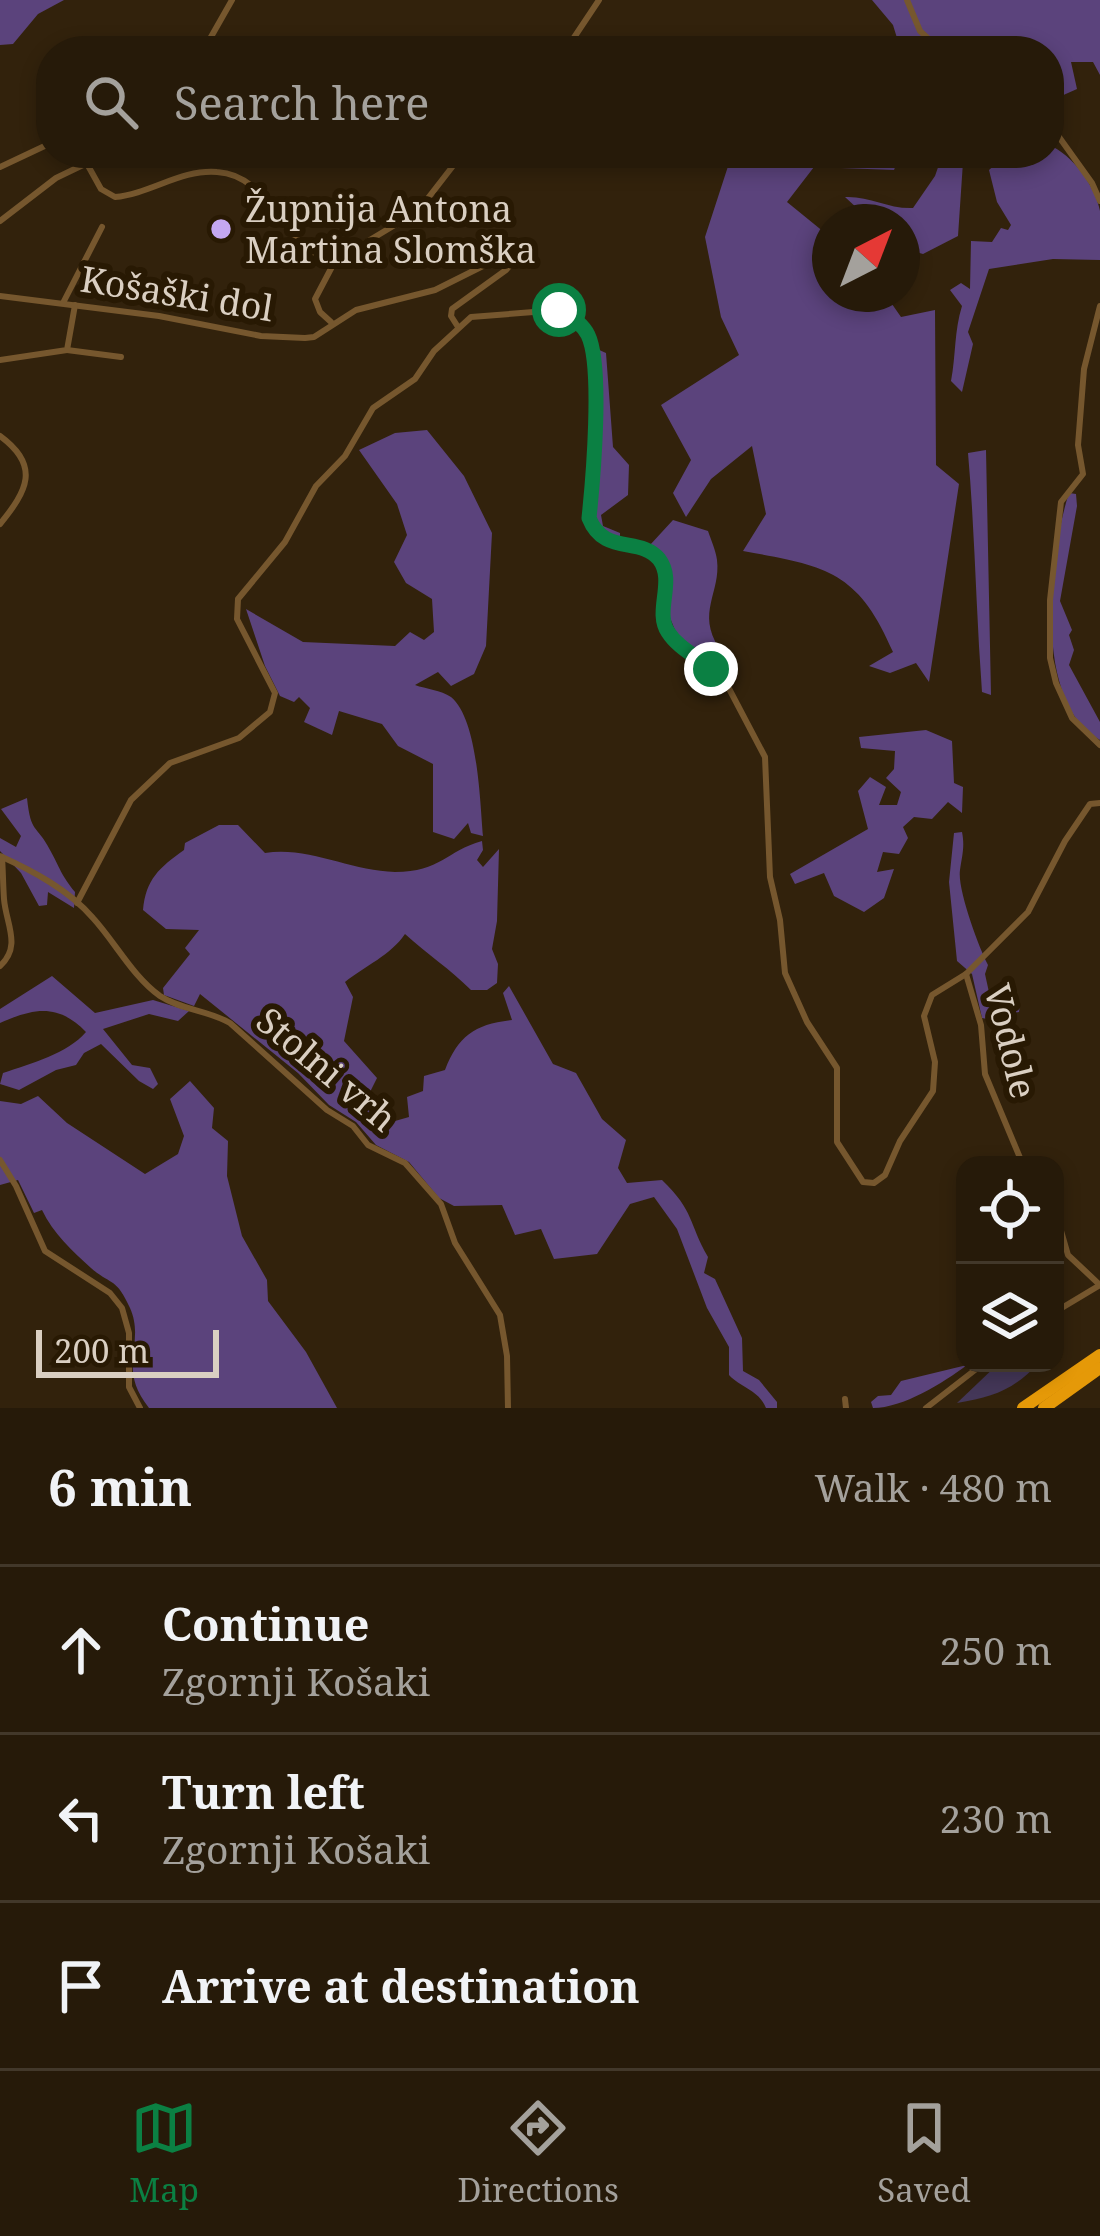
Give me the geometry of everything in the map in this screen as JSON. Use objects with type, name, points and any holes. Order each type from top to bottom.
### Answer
[{"type":"highway","points":[[1032,1406],[1100,1354]]},
{"type":"highway","points":[[1032,1406],[1100,1367]]},
{"type":"street","points":[[212,36],[232,0]]},
{"type":"street","points":[[575,36],[599,0]]},
{"type":"street","points":[[907,0],[925,36]]},
{"type":"street","points":[[1064,143],[1100,201]]},
{"type":"street","points":[[0,166],[36,150]]},
{"type":"street","points":[[0,221],[56,178],[81,168]]},
{"type":"street","points":[[90,168],[101,189],[115,197],[199,172],[240,177],[258,191],[304,246],[335,261]]},
{"type":"street","points":[[331,322],[315,299],[335,261],[418,211],[451,168]]},
{"type":"street","points":[[63,303],[102,227]]},
{"type":"street","name":"Košaški dol","points":[[0,296],[283,337],[314,337],[356,310],[435,290],[512,256],[506,270],[452,309],[458,326]]},
{"type":"street","points":[[67,350],[75,305]]},
{"type":"street","points":[[1100,306],[1084,369],[1078,445],[1083,474],[1061,502],[1049,621],[1050,658],[1063,699],[1072,718],[1100,746]]},
{"type":"street","name":"Vodole","points":[[458,326],[482,314],[559,310],[590,338],[596,435],[589,518],[606,539],[650,551],[658,558],[666,584],[666,630],[724,681],[759,741],[768,765],[770,878],[781,920],[785,973],[806,1022],[837,1068],[840,1151],[863,1182],[874,1183],[885,1175],[900,1141],[933,1091],[935,1062],[924,1016],[927,1004],[939,988],[966,974],[980,1025],[986,1074],[1019,1156]]},
{"type":"street","points":[[77,903],[131,800],[141,790],[170,763],[239,738],[270,712],[275,693],[237,620],[238,599],[285,542],[316,486],[345,456],[373,407],[415,379],[458,326]]},
{"type":"street","points":[[0,361],[67,350],[121,357]]},
{"type":"street","points":[[0,436],[16,449],[27,474],[20,500],[0,524]]},
{"type":"street","points":[[966,974],[1034,905],[1076,824],[1090,804],[1100,802]]},
{"type":"street","points":[[0,967],[11,951],[13,934],[4,903],[1,857]]},
{"type":"street","name":"Stolni vrh","points":[[1,857],[46,878],[77,903],[158,994],[230,1023],[327,1110],[353,1126],[368,1144],[405,1163],[424,1183],[448,1217],[455,1243],[500,1315],[508,1408]]},
{"type":"street","points":[[0,1160],[45,1251],[110,1293],[122,1308],[129,1333],[129,1387],[140,1408]]},
{"type":"street","points":[[1064,1239],[1070,1258],[1100,1285],[1064,1307]]},
{"type":"street","points":[[926,1408],[972,1372]]},
{"type":"shaded area","points":[[0,0],[64,0],[38,14],[13,44],[0,45]]},
{"type":"shaded area","points":[[872,0],[1100,0],[1100,75],[1093,62],[1071,62],[1077,89],[1064,95],[1064,36],[896,36]]},
{"type":"shaded area","points":[[1064,155],[1094,192],[1100,211],[1100,260],[1053,259],[989,269],[968,332],[973,344],[962,392],[951,381],[962,306],[950,290],[961,283],[970,289],[971,241],[992,242],[1001,228],[1008,230],[1011,225],[997,202],[989,170],[1064,168]]},
{"type":"shaded area","points":[[727,168],[813,168],[787,202],[812,222],[812,312],[898,312],[901,317],[935,310],[936,465],[959,484],[929,682],[916,663],[890,673],[869,666],[893,652],[866,604],[836,576],[743,551],[766,514],[752,446],[711,479],[686,517],[673,493],[691,460],[661,405],[739,355],[721,317],[705,237]]},
{"type":"shaded area","points":[[938,168],[963,168],[958,236],[920,253],[920,204],[916,204]]},
{"type":"shaded area","points":[[845,197],[884,204],[853,204]]},
{"type":"shaded area","points":[[597,349],[606,353],[613,447],[629,465],[628,495],[601,515],[603,526],[620,533],[620,540],[604,535],[591,516],[599,446]]},
{"type":"shaded area","points":[[427,430],[464,476],[492,533],[486,646],[474,674],[451,686],[438,672],[415,685],[451,697],[472,742],[483,836],[471,833],[468,823],[454,839],[433,832],[433,764],[398,746],[382,724],[339,711],[332,735],[304,722],[310,708],[299,697],[294,702],[280,696],[246,609],[303,642],[395,646],[410,632],[424,640],[434,632],[432,599],[406,583],[394,562],[407,535],[397,504],[359,450],[395,433]]},
{"type":"shaded area","points":[[986,450],[991,695],[982,692],[968,453]]},
{"type":"shaded area","points":[[1069,493],[1076,494],[1077,506],[1060,601],[1072,630],[1074,650],[1069,665],[1100,722],[1100,740],[1078,722],[1055,662],[1052,588]]},
{"type":"shaded area","points":[[673,520],[708,531],[716,557],[709,613],[719,648],[702,662],[708,676],[694,676],[668,613],[667,567],[650,545]]},
{"type":"shaded area","points":[[926,730],[952,741],[954,783],[963,787],[962,813],[948,802],[932,819],[914,817],[903,827],[908,838],[899,854],[883,852],[877,872],[894,869],[884,898],[864,912],[834,896],[824,873],[795,884],[790,874],[868,829],[858,791],[870,777],[886,787],[879,805],[897,805],[901,792],[886,778],[894,769],[895,751],[861,748],[859,737]]},
{"type":"shaded area","points":[[27,798],[32,824],[75,892],[74,908],[48,892],[47,905],[39,906],[21,873],[0,851],[0,838],[16,847],[21,836],[1,809]]},
{"type":"shaded area","points":[[219,825],[238,825],[265,853],[297,853],[379,871],[423,869],[482,841],[477,860],[483,867],[499,849],[492,949],[498,964],[497,983],[487,990],[471,990],[405,934],[345,982],[353,997],[344,1041],[377,1078],[368,1096],[395,1121],[409,1117],[407,1097],[423,1091],[424,1076],[445,1070],[470,1034],[512,1020],[503,993],[509,986],[553,1064],[576,1073],[602,1119],[626,1140],[618,1168],[627,1183],[662,1180],[686,1209],[708,1257],[704,1273],[715,1279],[742,1338],[743,1371],[759,1380],[777,1408],[766,1408],[729,1375],[729,1347],[707,1308],[677,1229],[654,1197],[630,1204],[597,1254],[554,1259],[541,1229],[515,1235],[502,1205],[454,1206],[439,1198],[409,1162],[376,1145],[356,1122],[329,1105],[298,1073],[200,994],[194,1006],[164,995],[163,988],[190,954],[185,948],[199,930],[166,929],[143,910],[147,890],[161,869],[184,850],[185,843]]},
{"type":"shaded area","points":[[962,832],[960,879],[988,965],[985,974],[992,1006],[1020,1004],[1019,1012],[1007,1014],[1003,1022],[982,1018],[972,974],[957,961],[949,882],[954,833]]},
{"type":"shaded area","points":[[52,976],[95,1013],[153,1000],[189,1011],[178,1021],[149,1014],[103,1029],[132,1065],[150,1068],[158,1084],[153,1089],[101,1044],[84,1053],[76,1065],[19,1090],[0,1084],[3,1073],[59,1052],[86,1032],[55,1012],[24,1014],[0,1023],[0,1009]]},
{"type":"shaded area","points":[[190,1081],[214,1108],[212,1128],[228,1141],[227,1176],[242,1236],[267,1280],[268,1301],[306,1352],[337,1408],[149,1408],[134,1380],[134,1321],[121,1291],[70,1248],[42,1210],[34,1213],[18,1180],[0,1185],[0,1101],[21,1104],[38,1096],[67,1123],[145,1174],[178,1154],[184,1136],[170,1099]]},
{"type":"shaded area","points":[[956,1368],[957,1372],[935,1387],[873,1408],[871,1402],[891,1395],[901,1381]]},
{"type":"shaded area","points":[[990,1372],[1029,1372],[1001,1391],[957,1403]]},
{"type":"place","name":"Župnija Antona Martina Slomška","points":[[221,229]]},
{"type":"route","points":[[559,310],[582,326],[592,351],[596,435],[592,526],[606,539],[650,551],[658,558],[666,584],[666,630],[711,669]]}]
